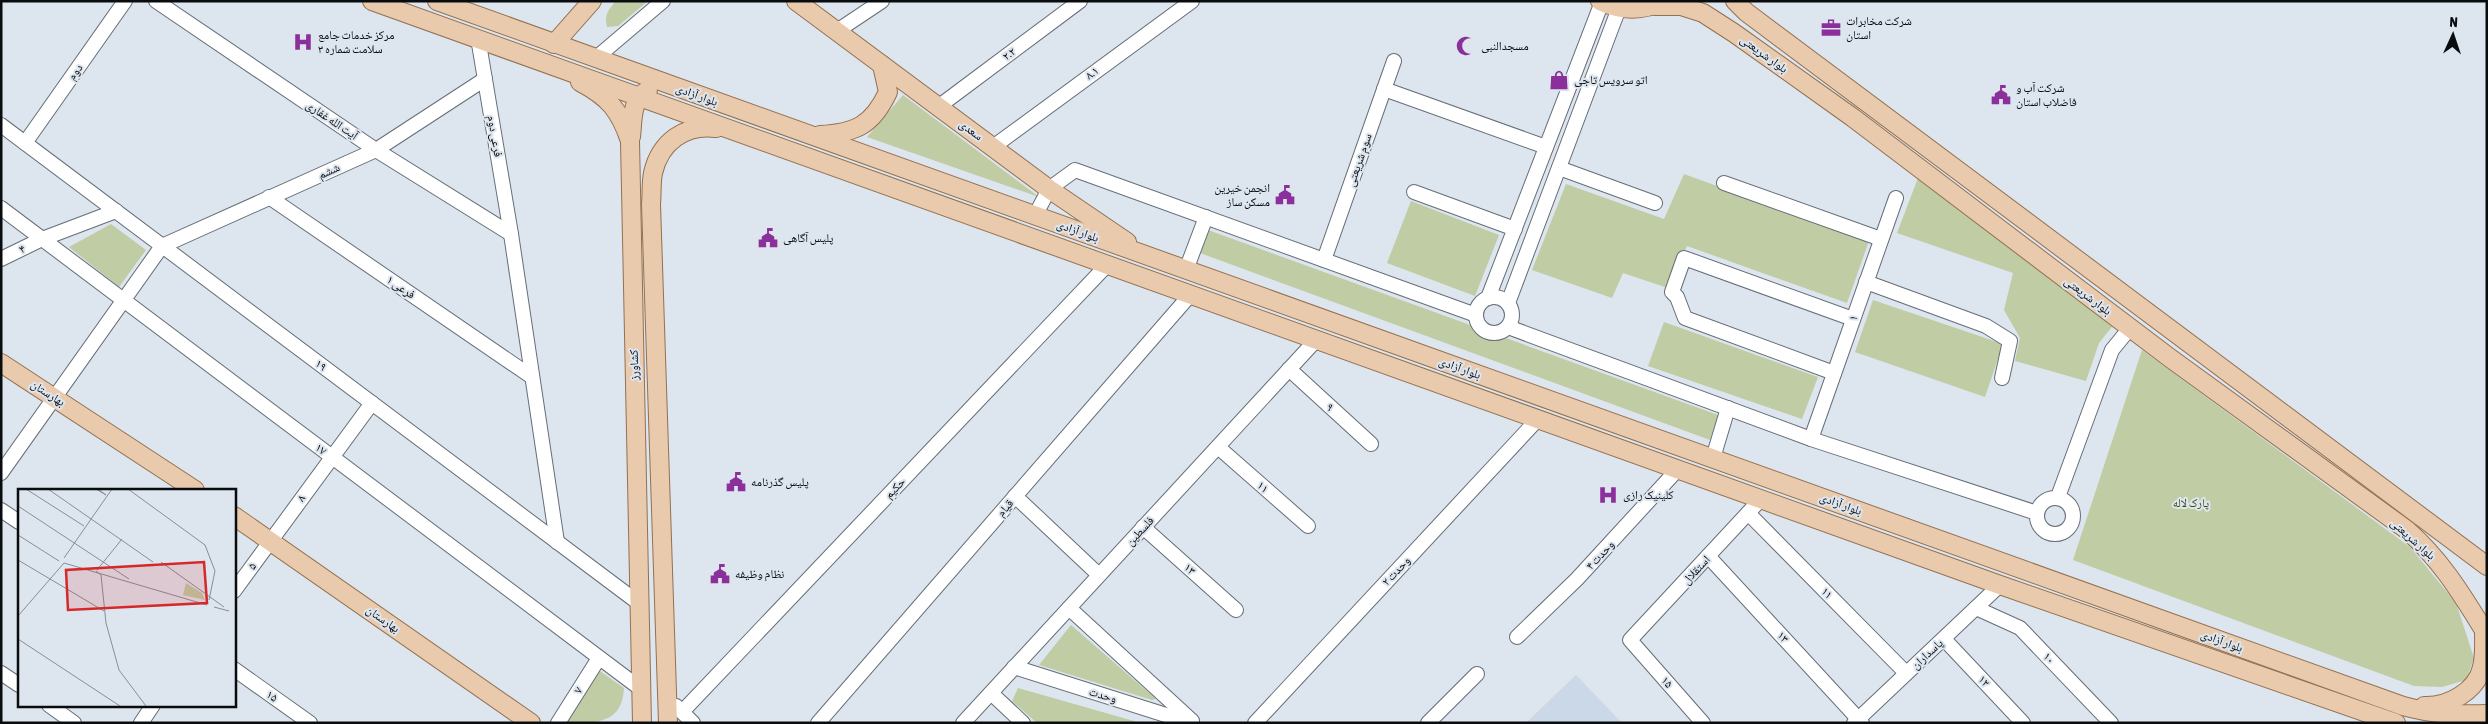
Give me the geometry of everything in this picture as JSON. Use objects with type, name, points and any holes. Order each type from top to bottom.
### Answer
[{"type":"main road","name":"بلوار آزادی","points":[[372,1],[2000,585],[2396,723]]},
{"type":"main road","name":"بلوار آزادی","points":[[437,1],[2403,706],[2423,712],[2450,715],[2487,714]]},
{"type":"main road","points":[[554,44],[592,1]]},
{"type":"main road","name":"سعدی","points":[[796,1],[1049,188],[1148,256]]},
{"type":"main road","name":"بلوار شریعتی","points":[[1735,1],[1746,12],[2487,566]]},
{"type":"main road","name":"بلوار شریعتی","points":[[1601,2],[1619,8],[1637,9],[1659,3],[1681,6],[1703,13],[1734,33],[1852,117],[2130,328],[2407,530],[2431,552],[2483,625]]},
{"type":"main road","name":"کشاورز","points":[[533,58],[584,84],[610,102],[622,117],[630,140],[642,706]]},
{"type":"main road","points":[[812,136],[849,132],[873,115],[888,92],[882,65]]},
{"type":"main road","points":[[630,140],[635,102],[638,96],[656,88],[697,101],[708,99]]},
{"type":"main road","name":"کشاورز","points":[[668,723],[651,204],[653,173],[666,144],[680,133],[693,128],[706,127],[740,132]]},
{"type":"main road","points":[[631,204],[651,204]]},
{"type":"main road","name":"بهارستان","points":[[1,363],[194,489]]},
{"type":"main road","points":[[1471,395],[1478,374]]},
{"type":"main road","points":[[635,404],[658,404]]},
{"type":"main road","name":"بهارستان","points":[[235,517],[532,723]]},
{"type":"main road","points":[[658,723],[657,627],[664,592]]},
{"type":"main road","points":[[2403,706],[2443,704],[2460,696],[2476,683],[2482,667],[2483,625]]},
{"type":"main road","points":[[629,723],[642,706]]},
{"type":"street","name":"دوم","points":[[25,143],[125,1]]},
{"type":"street","name":"آیت الله غفاری","points":[[156,1],[376,150],[511,234]]},
{"type":"street","points":[[596,58],[663,1]]},
{"type":"street","points":[[836,31],[882,1]]},
{"type":"street","name":"۲.۲","points":[[938,107],[1080,1]]},
{"type":"street","name":"۸.۱","points":[[993,147],[1192,1]]},
{"type":"street","points":[[1488,298],[1601,2]]},
{"type":"street","points":[[1508,303],[1499,298],[1488,298],[1479,304],[1476,315],[1479,326],[1488,332],[1499,333],[1508,327],[1512,315],[1508,303],[1619,8]]},
{"type":"street","name":"فرعی دوم","points":[[478,38],[511,234],[557,542]]},
{"type":"street","name":"سوم شریعتی","points":[[1324,260],[1394,61]]},
{"type":"street","name":"ششم","points":[[162,246],[376,150],[485,78]]},
{"type":"street","points":[[1384,89],[1546,147]]},
{"type":"street","name":"۱۹","points":[[1,126],[640,604]]},
{"type":"street","points":[[1559,168],[1655,203]]},
{"type":"street","points":[[1035,216],[1049,188],[1075,170],[1476,315]]},
{"type":"street","points":[[1724,183],[1881,239]]},
{"type":"street","points":[[1414,192],[1515,229]]},
{"type":"street","name":"فرعی ۱","points":[[269,197],[532,376]]},
{"type":"street","name":"۱","points":[[1811,439],[1896,198]]},
{"type":"street","name":"۱۷","points":[[1,208],[599,658],[642,706]]},
{"type":"street","name":"۴","points":[[1,259],[42,238],[116,211]]},
{"type":"street","points":[[1186,270],[1206,217]]},
{"type":"street","points":[[1,473],[162,246]]},
{"type":"street","points":[[1834,373],[1685,318],[1677,297],[1672,292],[1684,258],[1853,319]]},
{"type":"street","name":"حکیم","points":[[682,712],[1108,264]]},
{"type":"street","points":[[1866,282],[1986,326],[2010,341],[2002,378]]},
{"type":"street","name":"قیام","points":[[818,723],[1191,294]]},
{"type":"street","points":[[1508,327],[1811,439],[2037,513]]},
{"type":"street","points":[[2058,498],[2112,350],[2130,328]]},
{"type":"street","name":"فلسطین","points":[[963,723],[1317,339]]},
{"type":"street","name":"۹","points":[[1289,369],[1371,444]]},
{"type":"street","name":"۸","points":[[270,540],[372,403]]},
{"type":"street","points":[[1713,458],[1728,408]]},
{"type":"street","name":"وحدت ۲","points":[[1255,723],[1538,419]]},
{"type":"street","name":"۱۱","points":[[1218,447],[1308,526]]},
{"type":"street","name":"وحدت ۴","points":[[1517,637],[1578,579],[1678,469]]},
{"type":"street","points":[[1015,496],[1099,575]]},
{"type":"street","points":[[2058,498],[2064,500],[2072,509],[2073,521],[2066,531],[2048,533],[2039,525],[2038,507],[2047,499],[2058,498]]},
{"type":"street","name":"استقلال","points":[[1630,640],[1761,499]]},
{"type":"street","points":[[1,510],[18,521]]},
{"type":"street","name":"۱۱","points":[[1748,513],[1906,673]]},
{"type":"street","name":"۱۳","points":[[1143,527],[1236,610]]},
{"type":"street","name":"۵","points":[[235,590],[270,540]]},
{"type":"street","name":"۱۳","points":[[1708,556],[1858,721]]},
{"type":"street","name":"پاسداران","points":[[1858,721],[2000,585]]},
{"type":"street","points":[[1069,608],[1193,723]]},
{"type":"street","name":"۱۰","points":[[1976,608],[2020,628],[2111,723]]},
{"type":"street","name":"۱۲","points":[[1944,639],[2023,723]]},
{"type":"street","name":"۱۵","points":[[1630,640],[1703,723]]},
{"type":"street","name":"۷","points":[[558,723],[599,658]]},
{"type":"street","name":"وحدت","points":[[1014,667],[1193,723]]},
{"type":"street","name":"۱۵","points":[[235,669],[310,723]]},
{"type":"street","points":[[1,673],[18,684]]},
{"type":"street","points":[[1428,723],[1478,674]]},
{"type":"street","points":[[991,693],[1023,723]]},
{"type":"street","points":[[667,696],[694,723]]},
{"type":"street","points":[[50,706],[74,723]]},
{"type":"street","points":[[141,723],[152,706]]},
{"type":"shaded area","points":[[1576,675],[1622,723],[1526,723],[1555,695]]},
{"type":"green space","points":[[616,1],[648,1],[618,26],[607,27],[607,13]]},
{"type":"green space","points":[[903,95],[1039,197],[867,137]]},
{"type":"green space","points":[[1684,174],[1869,241],[1847,303],[1687,246],[1668,288],[1623,273],[1612,298],[1532,270],[1566,184],[1664,219]]},
{"type":"green space","points":[[1918,178],[2115,323],[2099,343],[2086,381],[2015,361],[2020,338],[2004,310],[2013,273],[1897,233]]},
{"type":"green space","points":[[1411,201],[1499,235],[1475,296],[1387,263]]},
{"type":"green space","points":[[111,224],[146,250],[119,287],[69,247]]},
{"type":"green space","points":[[1208,230],[1718,415],[1710,440],[1200,253]]},
{"type":"green space","points":[[1873,300],[2003,344],[1985,397],[1855,352]]},
{"type":"green space","points":[[1664,322],[1818,377],[1802,419],[1648,366]]},
{"type":"green space","name":"پارک لاله","points":[[2142,350],[2410,547],[2456,603],[2474,658],[2466,680],[2442,687],[2414,686],[2073,560]]},
{"type":"green space","points":[[1071,625],[1156,699],[1152,700],[1039,665]]},
{"type":"green space","points":[[597,669],[624,688],[618,709],[606,719],[587,723],[564,723]]},
{"type":"green space","points":[[1018,688],[1141,723],[1037,723],[1012,701]]},
{"type":"place","name":"شرکت مخابرات استان","points":[[1831,28]]},
{"type":"place","name":"مرکز خدمات جامع سلامت شماره ۳","points":[[303,42]]},
{"type":"place","name":"مسجدالنبی","points":[[1466,46]]},
{"type":"place","name":"اتو سرویس تاجی","points":[[1559,80]]},
{"type":"place","name":"شرکت آب و فاضلاب استان","points":[[2001,95]]},
{"type":"place","name":"انجمن خیرین مسکن ساز","points":[[1285,195]]},
{"type":"place","name":"پلیس آگاهی","points":[[768,238]]},
{"type":"place","name":"پلیس گذرنامه","points":[[736,482]]},
{"type":"place","name":"کلینیک رازی","points":[[1608,495]]},
{"type":"place","name":"نظام وظیفه","points":[[720,574]]}]
